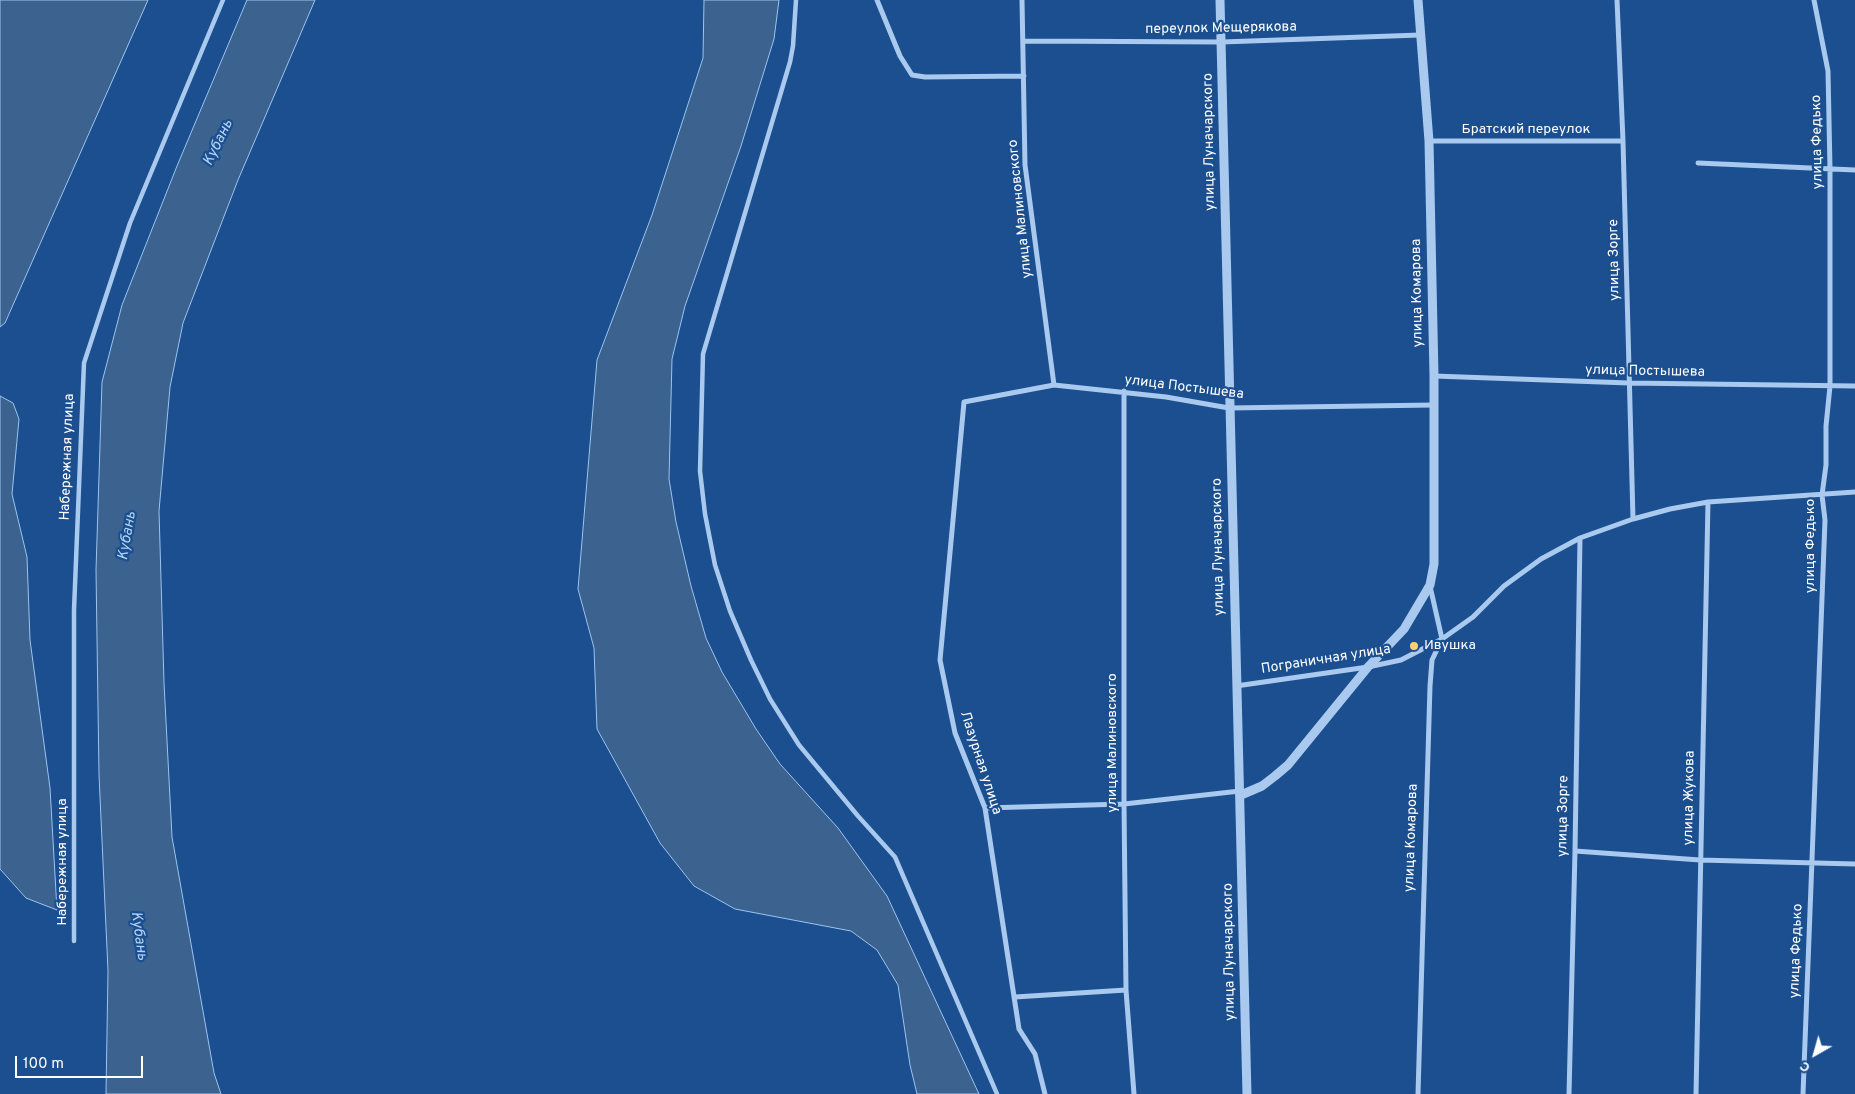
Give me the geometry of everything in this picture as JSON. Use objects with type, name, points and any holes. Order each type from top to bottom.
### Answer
[{"type":"street","name":"Набережная улица","points":[[74,940],[74,610],[84,363],[130,223],[223,0]]},
{"type":"street","points":[[796,0],[790,62],[702,354],[700,471],[705,514],[715,565],[730,611],[770,699],[799,745],[895,857],[997,1094]]},
{"type":"street","points":[[877,0],[900,56],[912,75],[925,77],[1024,76]]},
{"type":"street","name":"улица Малиновского","points":[[1022,0],[1025,166],[1054,385]]},
{"type":"street","name":"улица Луначарского","points":[[1220,0],[1247,1094]]},
{"type":"street","name":"улица Комарова","points":[[1241,793],[1262,786],[1288,764],[1368,667],[1404,628],[1430,585],[1434,564],[1434,376],[1429,141],[1418,0]]},
{"type":"street","name":"улица Зорге","points":[[1617,0],[1623,141],[1633,519]]},
{"type":"street","name":"улица Федько","points":[[1803,1094],[1825,520],[1822,495],[1826,465],[1826,426],[1830,386],[1828,71],[1814,0]]},
{"type":"street","name":"переулок Мещерякова","points":[[1023,42],[1222,42],[1420,35]]},
{"type":"street","name":"Братский переулок","points":[[1429,141],[1623,141]]},
{"type":"street","points":[[1698,163],[1855,170]]},
{"type":"street","name":"улица Постышева","points":[[1434,376],[1629,383],[1855,386]]},
{"type":"street","name":"улица Постышева","points":[[964,402],[1054,385],[1124,391],[1229,408],[1434,405]]},
{"type":"street","name":"улица Малиновского","points":[[1124,391],[1126,990],[1134,1094]]},
{"type":"street","name":"Лазурная улица","points":[[964,402],[940,660],[955,733],[985,808],[1018,1029],[1035,1054],[1045,1094]]},
{"type":"street","name":"Пограничная улица","points":[[1236,686],[1368,667],[1401,660],[1442,639],[1473,617],[1504,586],[1541,560],[1580,538],[1633,519],[1670,509],[1708,502],[1855,492]]},
{"type":"street","name":"улица Жукова","points":[[1696,1094],[1708,502]]},
{"type":"street","name":"улица Зорге","points":[[1569,1094],[1580,538]]},
{"type":"street","name":"улица Комарова","points":[[1418,1094],[1430,686],[1432,660],[1442,639],[1430,585]]},
{"type":"street","points":[[985,808],[1124,804],[1241,793]]},
{"type":"street","points":[[1575,851],[1700,860],[1855,864]]},
{"type":"street","points":[[1014,998],[1126,990]]},
{"type":"water","points":[[0,0],[148,0],[5,323],[0,327]]},
{"type":"water","name":"Кубань","points":[[247,0],[315,0],[238,180],[183,323],[170,387],[159,511],[164,683],[172,837],[214,1073],[221,1094],[106,1094],[108,971],[99,775],[96,570],[102,382],[122,305],[177,166]]},
{"type":"water","points":[[704,0],[779,0],[774,39],[741,146],[685,306],[672,359],[669,479],[676,522],[691,586],[706,638],[722,672],[756,729],[780,764],[838,828],[887,896],[979,1094],[917,1094],[910,1065],[898,985],[877,950],[851,931],[735,909],[694,886],[660,843],[597,729],[594,648],[578,589],[597,360],[652,215],[703,58]]},
{"type":"water","points":[[0,396],[13,403],[19,419],[12,494],[27,557],[30,640],[50,788],[57,910],[26,898],[0,869]]},
{"type":"place","name":"Ивушка","points":[[1414,646]]}]
